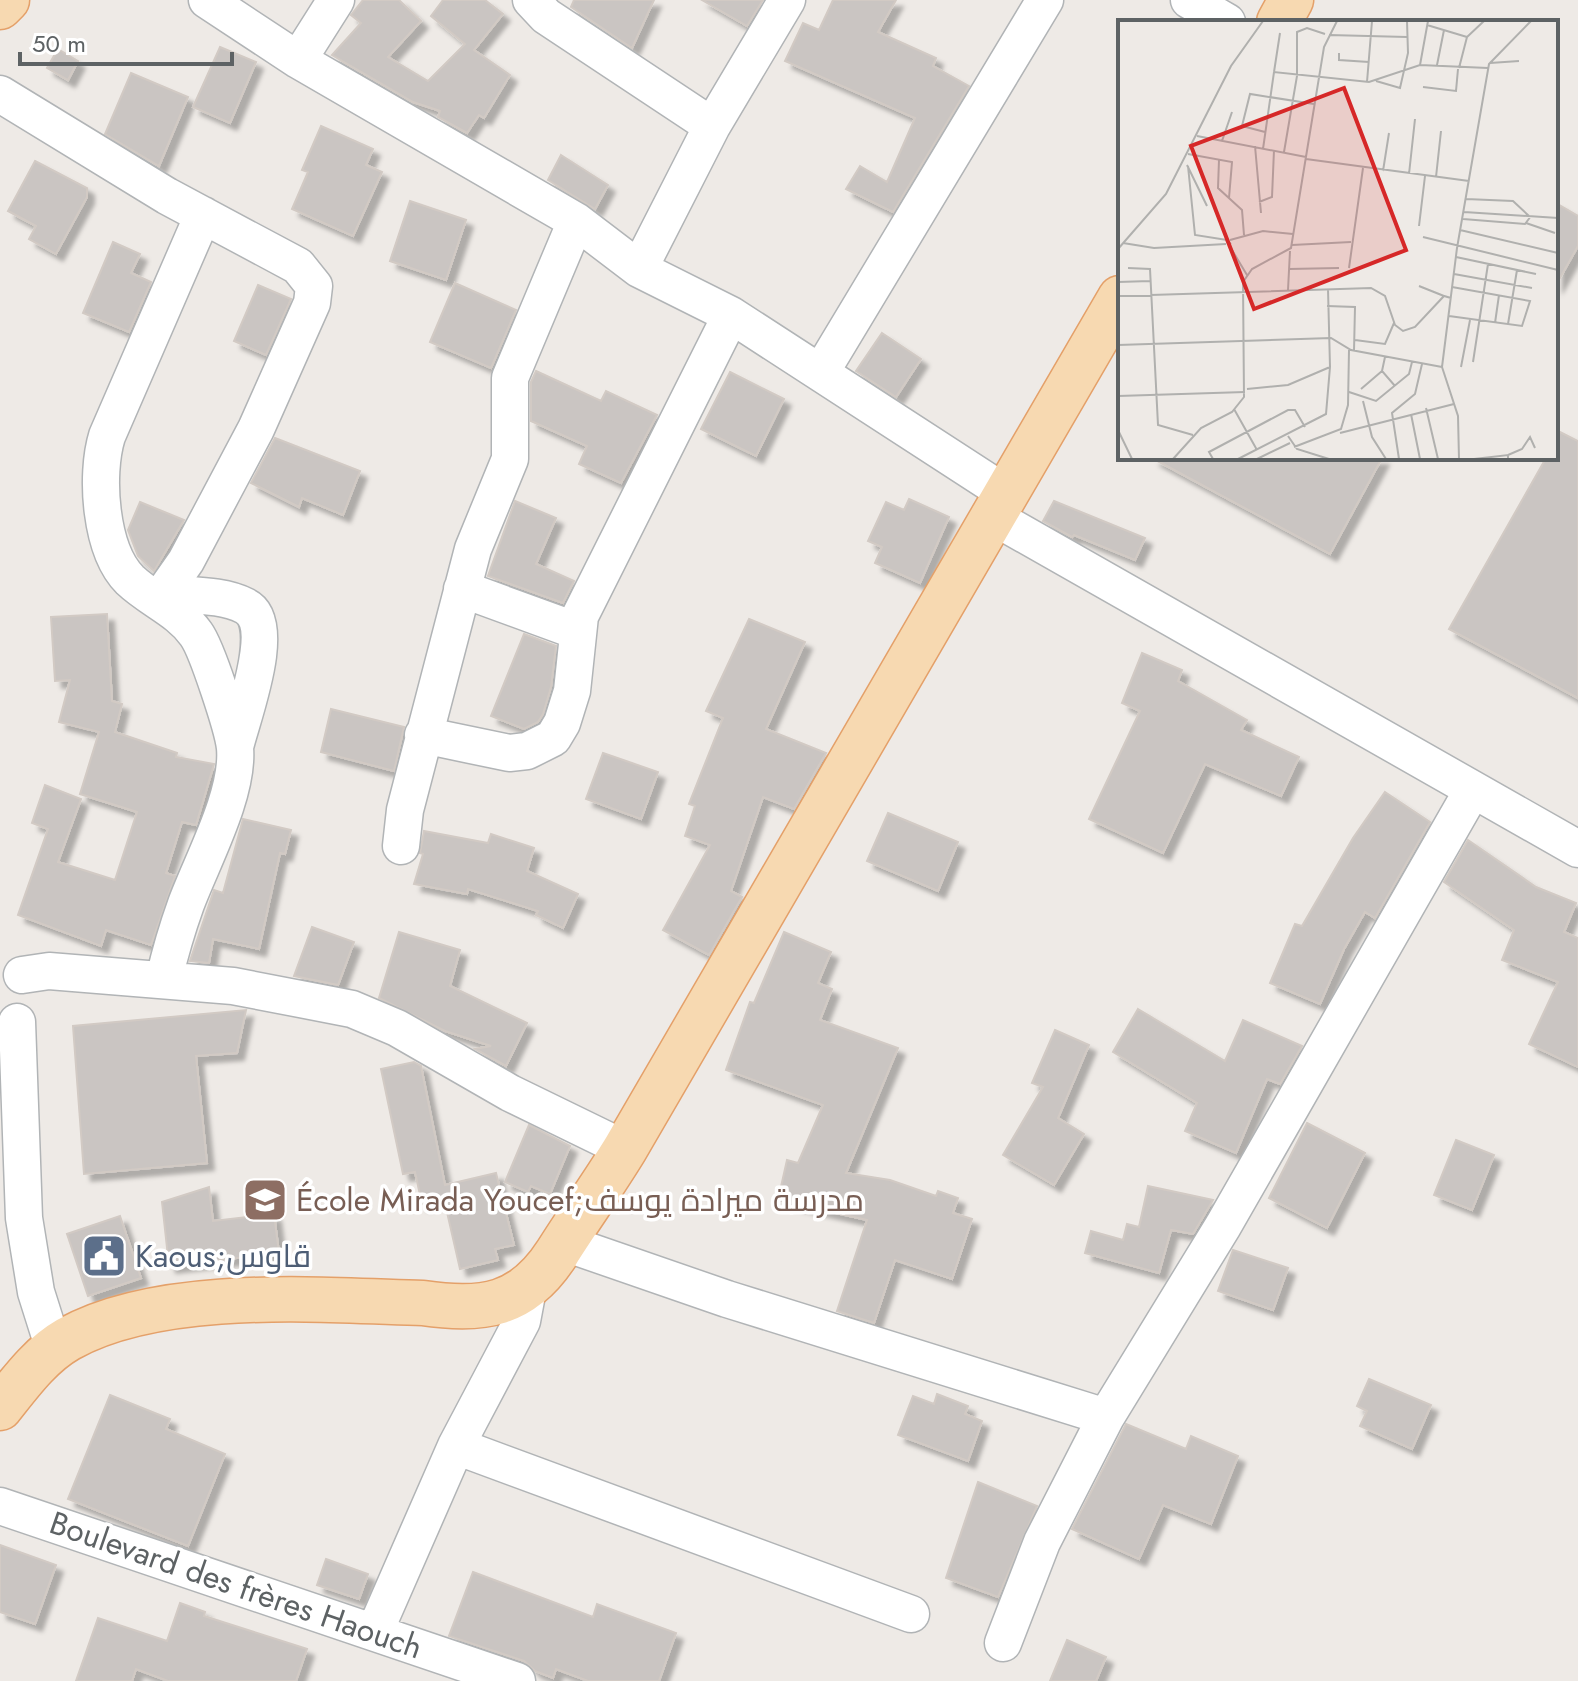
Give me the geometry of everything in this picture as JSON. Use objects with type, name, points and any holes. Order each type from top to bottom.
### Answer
[{"type":"main road","points":[[0,7],[7,0]]},
{"type":"main road","points":[[1280,20],[1291,0]]},
{"type":"main road","points":[[0,1408],[54,1349],[69,1338],[121,1319],[207,1304],[271,1299],[490,1305],[528,1289],[550,1267],[625,1149],[1118,301]]},
{"type":"main road","points":[[423,1303],[447,1290],[515,1271],[561,1248]]},
{"type":"street","points":[[207,0],[298,60],[576,221],[639,269],[731,315],[821,372],[999,505],[1472,791],[1578,849]]},
{"type":"street","points":[[298,60],[336,0]]},
{"type":"street","points":[[531,0],[546,16],[712,126]]},
{"type":"street","points":[[639,269],[712,126],[787,0]]},
{"type":"street","points":[[821,372],[1045,0]]},
{"type":"street","points":[[1189,0],[1224,20]]},
{"type":"street","points":[[0,94],[203,215],[298,266],[313,281],[315,293],[256,429],[186,561],[161,597]]},
{"type":"street","points":[[203,215],[102,453],[100,470],[112,556],[131,581],[161,597],[188,625],[204,648],[235,747]]},
{"type":"street","points":[[401,846],[405,810],[423,735],[473,549],[510,459],[510,378],[516,356],[576,221]]},
{"type":"street","points":[[423,735],[509,753],[542,746],[553,738],[568,708],[577,631],[606,563],[731,315]]},
{"type":"street","points":[[462,589],[577,631]]},
{"type":"street","points":[[161,597],[235,602],[254,612],[261,641],[227,794],[174,935],[164,979]]},
{"type":"street","points":[[1003,1643],[1042,1542],[1106,1417],[1223,1226],[1472,791]]},
{"type":"street","points":[[11,971],[49,971],[233,986],[352,1009],[397,1028],[510,1093],[625,1149]]},
{"type":"street","points":[[11,971],[32,992],[31,1003],[9,1024],[24,1218],[36,1292],[54,1349]]},
{"type":"street","points":[[561,1248],[1106,1417]]},
{"type":"street","points":[[375,1631],[456,1446],[522,1321],[528,1289]]},
{"type":"street","points":[[456,1446],[911,1614]]},
{"type":"street","name":"Boulevard des frères Haouch","points":[[0,1506],[517,1681]]},
{"type":"building","points":[[363,0],[399,0],[421,21],[388,57],[428,81],[465,44],[431,16],[443,0],[485,0],[503,14],[474,50],[510,75],[484,118],[479,115],[467,133],[438,117],[440,111],[413,102],[332,55],[361,23],[351,15]]},
{"type":"building","points":[[574,0],[654,0],[632,48],[571,7]]},
{"type":"building","points":[[702,0],[763,0],[747,26]]},
{"type":"building","points":[[833,0],[896,0],[878,32],[936,58],[933,66],[969,86],[893,212],[846,189],[860,166],[887,182],[915,118],[785,61],[803,23],[819,30]]},
{"type":"building","points":[[220,47],[256,62],[230,123],[193,107]]},
{"type":"building","points":[[58,49],[78,61],[68,80],[47,68]]},
{"type":"building","points":[[131,73],[188,97],[159,166],[105,134]]},
{"type":"building","points":[[321,126],[373,149],[366,165],[382,172],[353,236],[292,209],[308,172],[302,170]]},
{"type":"building","points":[[561,155],[608,185],[595,209],[548,180]]},
{"type":"building","points":[[35,161],[87,188],[87,197],[56,254],[29,239],[36,226],[8,211]]},
{"type":"building","points":[[410,201],[466,220],[446,280],[390,261]]},
{"type":"building","points":[[1558,204],[1578,216],[1578,246],[1558,281]]},
{"type":"building","points":[[113,242],[140,254],[131,273],[151,282],[129,332],[83,313]]},
{"type":"building","points":[[455,283],[516,310],[491,368],[430,342]]},
{"type":"building","points":[[258,285],[291,299],[266,355],[234,341]]},
{"type":"building","points":[[882,333],[921,359],[896,397],[856,371]]},
{"type":"building","points":[[536,371],[601,401],[606,391],[657,415],[621,483],[579,464],[587,446],[531,421],[531,382]]},
{"type":"building","points":[[730,372],[784,399],[756,456],[701,429]]},
{"type":"building","points":[[1558,431],[1578,441],[1578,698],[1449,629],[1545,460],[1558,460]]},
{"type":"building","points":[[275,438],[360,471],[343,515],[302,498],[299,507],[251,483]]},
{"type":"building","points":[[1156,460],[1381,460],[1330,554]]},
{"type":"building","points":[[909,499],[949,517],[920,583],[875,563],[882,547],[868,541],[886,502],[904,510]]},
{"type":"building","points":[[515,501],[556,518],[536,564],[574,581],[563,603],[488,576]]},
{"type":"building","points":[[1054,501],[1145,538],[1135,560],[1074,535],[1072,537],[1043,521]]},
{"type":"building","points":[[140,502],[184,520],[154,571],[138,556],[128,530]]},
{"type":"building","points":[[107,614],[112,701],[122,704],[115,732],[177,753],[176,757],[214,764],[196,825],[182,822],[166,873],[175,876],[151,945],[106,930],[101,946],[18,915],[48,829],[32,823],[45,785],[81,799],[58,862],[115,880],[137,812],[80,794],[99,732],[59,722],[70,680],[55,681],[51,617]]},
{"type":"building","points":[[749,619],[805,642],[766,729],[826,753],[794,809],[763,797],[731,891],[742,897],[709,955],[663,930],[710,845],[685,836],[695,806],[689,804],[723,718],[706,711]]},
{"type":"building","points":[[524,634],[556,646],[551,687],[543,714],[538,722],[524,729],[491,716]]},
{"type":"building","points":[[1142,653],[1182,670],[1178,681],[1247,720],[1241,730],[1299,757],[1281,796],[1205,764],[1163,853],[1089,819],[1140,711],[1122,703]]},
{"type":"building","points":[[331,709],[404,727],[394,771],[321,752]]},
{"type":"building","points":[[603,753],[658,772],[641,819],[586,799]]},
{"type":"building","points":[[1385,792],[1430,822],[1375,918],[1365,912],[1344,949],[1320,1004],[1270,983],[1295,924],[1302,926],[1353,838]]},
{"type":"building","points":[[888,813],[958,842],[938,891],[867,861]]},
{"type":"building","points":[[243,819],[291,830],[285,854],[280,853],[259,949],[213,939],[209,963],[190,961],[214,890],[223,893]]},
{"type":"building","points":[[424,831],[488,843],[491,834],[534,848],[527,871],[578,894],[563,928],[536,915],[538,911],[468,889],[467,894],[414,884],[423,854],[420,853]]},
{"type":"building","points":[[1468,840],[1536,887],[1576,903],[1564,932],[1578,938],[1578,1067],[1529,1044],[1558,982],[1502,960],[1514,930],[1444,882]]},
{"type":"building","points":[[312,927],[354,942],[338,985],[294,976]]},
{"type":"building","points":[[399,932],[460,950],[450,986],[527,1023],[506,1066],[475,1049],[491,1046],[445,1031],[379,998]]},
{"type":"building","points":[[784,932],[831,952],[818,983],[832,989],[820,1020],[898,1048],[846,1173],[890,1180],[936,1196],[938,1191],[958,1198],[953,1213],[972,1219],[952,1279],[895,1260],[874,1323],[837,1311],[867,1220],[778,1200],[787,1160],[798,1163],[823,1105],[726,1070],[750,1002],[754,1003]]},
{"type":"building","points":[[1138,1009],[1225,1061],[1243,1020],[1302,1046],[1280,1084],[1267,1079],[1236,1153],[1185,1131],[1197,1103],[1113,1052]]},
{"type":"building","points":[[246,1010],[237,1053],[196,1056],[207,1163],[84,1174],[73,1026]]},
{"type":"building","points":[[1055,1030],[1089,1045],[1058,1118],[1084,1134],[1054,1185],[1003,1155],[1043,1087],[1032,1083]]},
{"type":"building","points":[[414,1062],[421,1066],[445,1185],[496,1173],[514,1245],[495,1249],[498,1260],[460,1269],[444,1199],[422,1204],[415,1172],[403,1174],[381,1069]]},
{"type":"building","points":[[1307,1123],[1365,1153],[1327,1228],[1269,1198]]},
{"type":"building","points":[[529,1125],[570,1146],[550,1194],[531,1186],[528,1192],[505,1182]]},
{"type":"building","points":[[1456,1140],[1494,1155],[1472,1210],[1434,1195]]},
{"type":"building","points":[[1148,1186],[1213,1200],[1193,1234],[1171,1230],[1159,1273],[1085,1253],[1091,1231],[1123,1240],[1127,1224],[1139,1227]]},
{"type":"building","points":[[209,1187],[213,1221],[274,1214],[279,1253],[169,1266],[162,1202]]},
{"type":"building","name":"Kaous;قاوس","points":[[120,1216],[141,1278],[88,1296],[67,1234]]},
{"type":"building","points":[[1233,1250],[1288,1268],[1273,1310],[1218,1291]]},
{"type":"building","points":[[1369,1379],[1431,1405],[1412,1449],[1360,1426],[1367,1411],[1357,1406]]},
{"type":"building","points":[[937,1394],[968,1406],[965,1414],[982,1421],[968,1461],[898,1435],[913,1396],[934,1404]]},
{"type":"building","points":[[110,1395],[170,1419],[166,1429],[225,1454],[188,1546],[68,1499]]},
{"type":"building","points":[[1126,1424],[1186,1449],[1191,1436],[1238,1456],[1211,1524],[1163,1505],[1139,1559],[1072,1529]]},
{"type":"building","points":[[978,1482],[1037,1506],[998,1597],[946,1578]]},
{"type":"building","points":[[0,1545],[56,1565],[35,1624],[0,1612]]},
{"type":"building","points":[[326,1559],[368,1574],[359,1599],[317,1585]]},
{"type":"building","points":[[473,1572],[593,1617],[597,1604],[676,1633],[659,1681],[588,1681],[556,1669],[553,1678],[535,1671],[524,1661],[449,1636]]},
{"type":"building","points":[[180,1603],[205,1612],[204,1616],[307,1649],[296,1681],[168,1681],[136,1669],[132,1681],[76,1681],[98,1618],[167,1641]]},
{"type":"building","points":[[1067,1640],[1106,1657],[1096,1681],[1050,1681]]},
{"type":"place","name":"École Mirada Youcef;مدرسة ميرادة يوسف","points":[[265,1200]]},
{"type":"place","name":"Kaous;قاوس","points":[[104,1256]]}]
